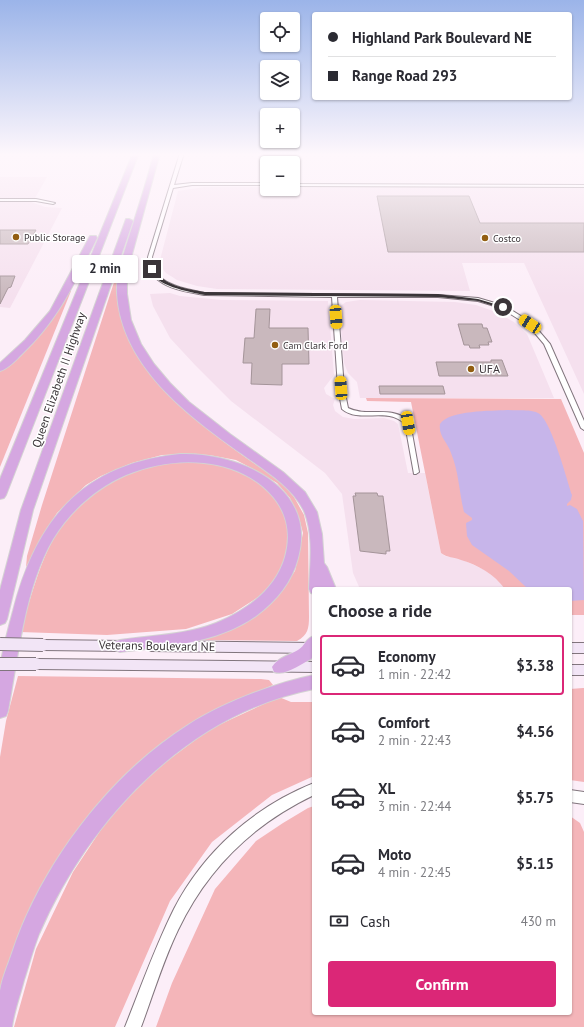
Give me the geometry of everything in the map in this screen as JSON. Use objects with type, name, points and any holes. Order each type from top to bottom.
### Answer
[{"type":"highway","points":[[0,368],[34,336],[54,312],[113,201]]},
{"type":"highway","name":"Queen Elizabeth II Highway","points":[[0,495],[115,201]]},
{"type":"highway","name":"Queen Elizabeth II Highway","points":[[0,619],[27,510],[136,201]]},
{"type":"highway","points":[[143,201],[126,262],[124,275],[123,301],[131,332],[140,352],[149,366],[170,390],[201,418],[291,485],[306,503],[311,513],[315,529],[316,587]]},
{"type":"highway","points":[[0,711],[18,620],[38,556],[47,538],[61,518],[86,492],[109,477],[134,467],[160,461],[188,458],[206,459],[244,469],[265,480],[278,492],[290,509],[296,532],[294,555],[286,576],[269,597],[249,613],[220,628],[184,637],[120,646]]},
{"type":"highway","points":[[316,547],[321,568],[328,587]]},
{"type":"highway","points":[[280,667],[306,654],[312,647]]},
{"type":"highway","points":[[1,1027],[3,1015],[31,929],[65,864],[114,801],[153,761],[194,731],[233,709],[280,691],[312,683]]},
{"type":"main road","name":"Veterans Boulevard NE","points":[[0,644],[120,646],[312,646]]},
{"type":"main road","points":[[572,648],[584,648]]},
{"type":"main road","name":"Veterans Boulevard NE","points":[[0,664],[312,667]]},
{"type":"main road","points":[[572,670],[584,670]]},
{"type":"street","points":[[41,201],[53,203]]},
{"type":"street","points":[[168,201],[150,257],[150,263],[153,272],[168,284],[184,290],[205,294],[459,297],[491,303],[513,313],[530,324],[547,344],[584,428]]},
{"type":"street","points":[[334,295],[341,388],[345,409],[351,413],[395,414],[404,417],[408,423],[416,472]]},
{"type":"street","points":[[133,1027],[180,911],[207,869],[230,844],[254,822],[274,808],[312,790]]},
{"type":"street","points":[[572,796],[584,798]]},
{"type":"shaded area","points":[[175,201],[584,201],[584,394],[524,263],[462,263],[470,291],[217,289],[197,286],[177,280],[166,273],[162,268],[160,260]]},
{"type":"shaded area","points":[[0,202],[31,202],[45,207],[62,208],[10,308],[0,307]]},
{"type":"shaded area","points":[[117,273],[120,273],[119,308],[129,340],[147,370],[170,397],[198,422],[283,484],[294,497],[304,515],[308,533],[309,621],[306,634],[297,641],[202,640],[196,638],[248,620],[273,601],[295,571],[303,533],[299,518],[290,498],[277,483],[236,460],[209,455],[162,455],[132,463],[101,476],[86,485],[57,513],[26,567],[27,556],[42,505]]},
{"type":"shaded area","points":[[69,291],[71,291],[0,467],[0,371]]},
{"type":"shaded area","points":[[170,293],[180,296],[222,300],[328,301],[334,375],[324,388],[326,394],[335,399],[333,405],[335,411],[343,417],[354,419],[384,418],[398,424],[408,473],[425,473],[441,553],[445,556],[461,559],[487,571],[504,587],[359,587],[353,573],[342,494],[325,473],[231,401],[195,365],[170,338],[153,306],[150,294]]},
{"type":"shaded area","name":"UFA","points":[[360,300],[455,302],[476,305],[496,312],[514,322],[527,334],[554,398],[360,398],[357,382],[348,373],[344,363],[339,307],[346,302]]},
{"type":"shaded area","points":[[366,398],[561,399],[584,453],[584,615],[572,615],[572,587],[503,587],[496,579],[479,567],[441,553],[411,402],[367,401]]},
{"type":"shaded area","points":[[507,410],[535,412],[543,418],[548,426],[572,495],[567,506],[570,505],[577,509],[583,521],[584,600],[572,601],[572,587],[526,587],[509,571],[472,545],[467,536],[466,523],[472,520],[472,518],[464,512],[456,467],[450,449],[440,432],[440,424],[445,419],[452,416],[482,411]]},
{"type":"shaded area","points":[[172,462],[200,462],[228,467],[255,480],[277,498],[288,519],[291,547],[281,570],[263,594],[232,614],[186,629],[107,635],[20,632],[39,571],[56,535],[67,518],[81,503],[112,480],[137,470]]},
{"type":"shaded area","points":[[18,676],[261,679],[269,680],[273,685],[216,710],[147,757],[116,785],[61,857],[0,998],[0,757],[6,721]]},
{"type":"shaded area","points":[[584,688],[584,782],[572,780],[572,689]]},
{"type":"shaded area","points":[[279,697],[291,702],[312,702],[312,777],[272,795],[212,842],[170,901],[115,1027],[14,1027],[36,949],[73,872],[110,816],[155,770],[210,729]]},
{"type":"shaded area","points":[[312,807],[312,1015],[572,1015],[572,817],[580,823],[584,832],[584,1027],[156,1027],[172,983],[215,889],[256,841]]},
{"type":"building","name":"Costco","points":[[378,201],[471,201],[480,223],[584,223],[584,252],[388,252]]},
{"type":"building","name":"Public Storage","points":[[0,230],[36,230],[28,244],[0,244]]},
{"type":"building","points":[[0,276],[15,276],[11,287],[8,288],[0,304]]},
{"type":"building","name":"Cam Clark Ford","points":[[256,309],[270,309],[269,328],[308,328],[309,364],[282,364],[282,385],[251,384],[252,363],[243,363],[245,338],[254,338]]},
{"type":"building","name":"UFA","points":[[458,324],[482,324],[483,328],[487,328],[492,342],[488,342],[489,345],[479,345],[480,348],[470,348],[469,345],[464,345]]},
{"type":"building","name":"UFA","points":[[491,360],[502,360],[508,376],[439,376],[436,362],[491,362]]},
{"type":"building","points":[[379,386],[443,386],[445,394],[380,394]]},
{"type":"building","points":[[355,493],[377,493],[378,496],[383,496],[390,551],[386,551],[386,554],[360,551],[353,496],[356,496]]},
{"type":"place","name":"Public Storage","points":[[16,237]]},
{"type":"place","name":"Costco","points":[[485,238]]},
{"type":"place","name":"Cam Clark Ford","points":[[275,345]]},
{"type":"place","name":"UFA","points":[[471,369]]},
{"type":"route","points":[[152,269],[155,274],[168,284],[184,290],[205,294],[438,296],[478,300],[503,307]]}]
